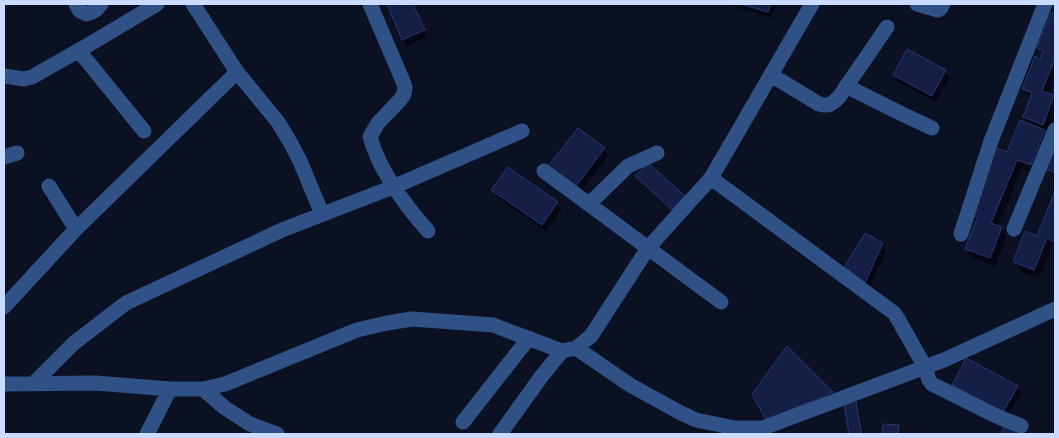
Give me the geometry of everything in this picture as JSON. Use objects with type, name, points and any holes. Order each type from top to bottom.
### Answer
[{"type":"street","points":[[76,4],[79,10],[86,14],[97,10],[101,4]]},
{"type":"street","points":[[4,76],[24,79],[32,77],[157,4]]},
{"type":"street","points":[[193,4],[237,72],[278,122],[300,161],[322,214]]},
{"type":"street","points":[[370,4],[402,78],[404,87],[404,94],[400,100],[378,123],[370,137],[372,146],[393,187],[413,215],[428,231]]},
{"type":"street","points":[[500,434],[541,378],[569,350],[591,336],[648,248],[711,178],[812,4]]},
{"type":"street","points":[[918,4],[938,10],[942,4]]},
{"type":"street","points":[[961,234],[991,141],[1045,4]]},
{"type":"street","points":[[771,75],[819,104],[827,106],[839,97],[887,27]]},
{"type":"street","points":[[79,51],[144,131]]},
{"type":"street","points":[[4,307],[76,229],[237,72]]},
{"type":"street","points":[[846,86],[932,128]]},
{"type":"street","points":[[1014,229],[1055,130]]},
{"type":"street","points":[[34,384],[74,343],[126,303],[282,230],[393,187],[522,131]]},
{"type":"street","points":[[589,204],[628,166],[656,153]]},
{"type":"street","points":[[544,171],[721,302]]},
{"type":"street","points":[[711,178],[894,313],[925,367],[932,384],[994,415],[1021,426]]},
{"type":"street","points":[[49,186],[76,229]]},
{"type":"street","points":[[4,384],[96,383],[170,389],[203,389],[226,384],[357,330],[412,319],[491,325],[569,350],[696,420],[760,431],[944,360],[1055,309]]},
{"type":"street","points":[[463,422],[529,338]]},
{"type":"street","points":[[147,434],[170,389]]},
{"type":"street","points":[[203,389],[225,408],[250,424],[277,434]]},
{"type":"street","points":[[717,434],[735,428]]},
{"type":"building","points":[[387,4],[413,4],[425,30],[402,40]]},
{"type":"building","points":[[741,4],[771,4],[768,12]]},
{"type":"building","points":[[1051,13],[1055,14],[1055,59],[1042,91],[1054,95],[1043,125],[1023,117],[1032,93],[1022,89],[1035,56],[1040,59],[1043,51],[1037,48]]},
{"type":"building","points":[[907,49],[946,70],[932,96],[893,75]]},
{"type":"building","points":[[1020,120],[1045,130],[1031,165],[1017,160],[991,223],[1002,227],[990,258],[965,249],[977,218],[969,214],[996,148],[1007,152]]},
{"type":"building","points":[[578,128],[605,148],[573,190],[546,169]]},
{"type":"building","points":[[1055,147],[1055,173],[1046,169]]},
{"type":"building","points":[[648,163],[685,196],[672,210],[635,176]]},
{"type":"building","points":[[508,167],[558,202],[542,225],[491,190]]},
{"type":"building","points":[[1055,191],[1055,242],[1047,238],[1034,270],[1013,262],[1025,231],[1037,236]]},
{"type":"building","points":[[865,233],[883,243],[864,285],[845,266]]},
{"type":"building","points":[[787,346],[833,392],[766,420],[752,394]]},
{"type":"building","points":[[966,358],[1018,386],[1003,412],[952,385]]},
{"type":"building","points":[[856,401],[862,434],[849,434],[844,403]]},
{"type":"building","points":[[883,424],[899,425],[898,434],[882,434]]},
{"type":"building","points":[[1003,427],[1024,432],[1023,434],[1001,434]]}]
